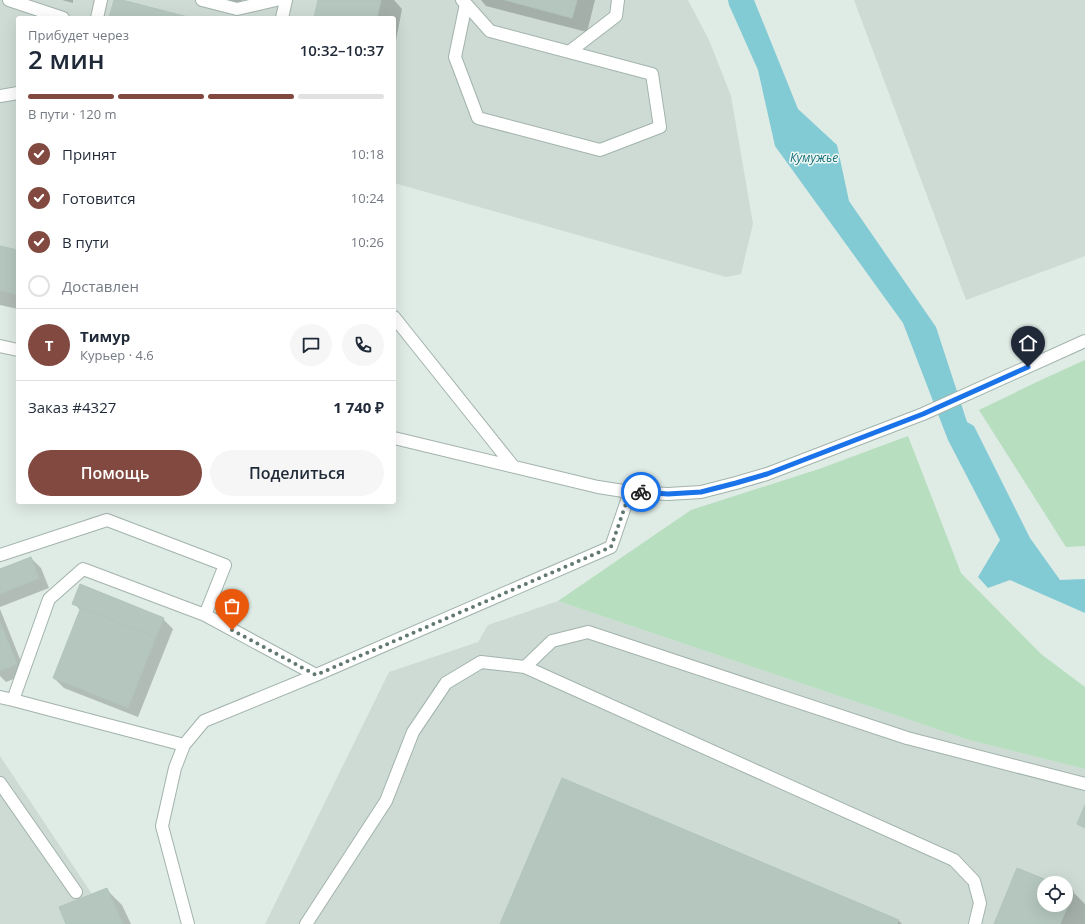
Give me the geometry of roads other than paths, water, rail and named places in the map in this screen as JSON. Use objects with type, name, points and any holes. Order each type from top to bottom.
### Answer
[{"type":"lane","points":[[9,0],[57,16]]},
{"type":"lane","points":[[97,16],[101,0]]},
{"type":"lane","points":[[202,0],[236,9],[276,0]]},
{"type":"lane","points":[[282,16],[286,0]]},
{"type":"lane","points":[[569,52],[616,16],[618,0]]},
{"type":"lane","points":[[464,2],[490,31],[652,74],[660,127],[600,150],[478,118],[455,57],[464,2]]},
{"type":"lane","points":[[0,96],[16,93]]},
{"type":"lane","points":[[396,320],[513,466]]},
{"type":"lane","points":[[396,438],[575,482],[630,492],[668,494],[701,492],[767,474],[923,414],[1085,341]]},
{"type":"lane","points":[[0,346],[16,350]]},
{"type":"lane","points":[[188,924],[162,826],[175,768],[184,745],[204,721],[316,675],[611,547],[630,492]]},
{"type":"lane","points":[[0,555],[107,520],[225,565],[205,615]]},
{"type":"lane","points":[[13,700],[48,599],[83,569],[205,615],[316,675]]},
{"type":"lane","points":[[525,667],[552,641],[588,632],[907,738],[1085,784]]},
{"type":"lane","points":[[306,924],[386,801],[413,732],[446,682],[481,662],[525,667],[954,860],[974,881],[980,903],[975,924]]},
{"type":"lane","points":[[0,697],[184,745]]},
{"type":"lane","points":[[0,783],[76,892]]},
{"type":"water","name":"Кумужье","points":[[728,0],[754,0],[798,109],[837,145],[849,201],[936,327],[967,422],[974,426],[1030,538],[1060,580],[1085,579],[1085,613],[1010,580],[988,588],[978,577],[1000,540],[948,440],[903,323],[775,146],[758,70]]}]
